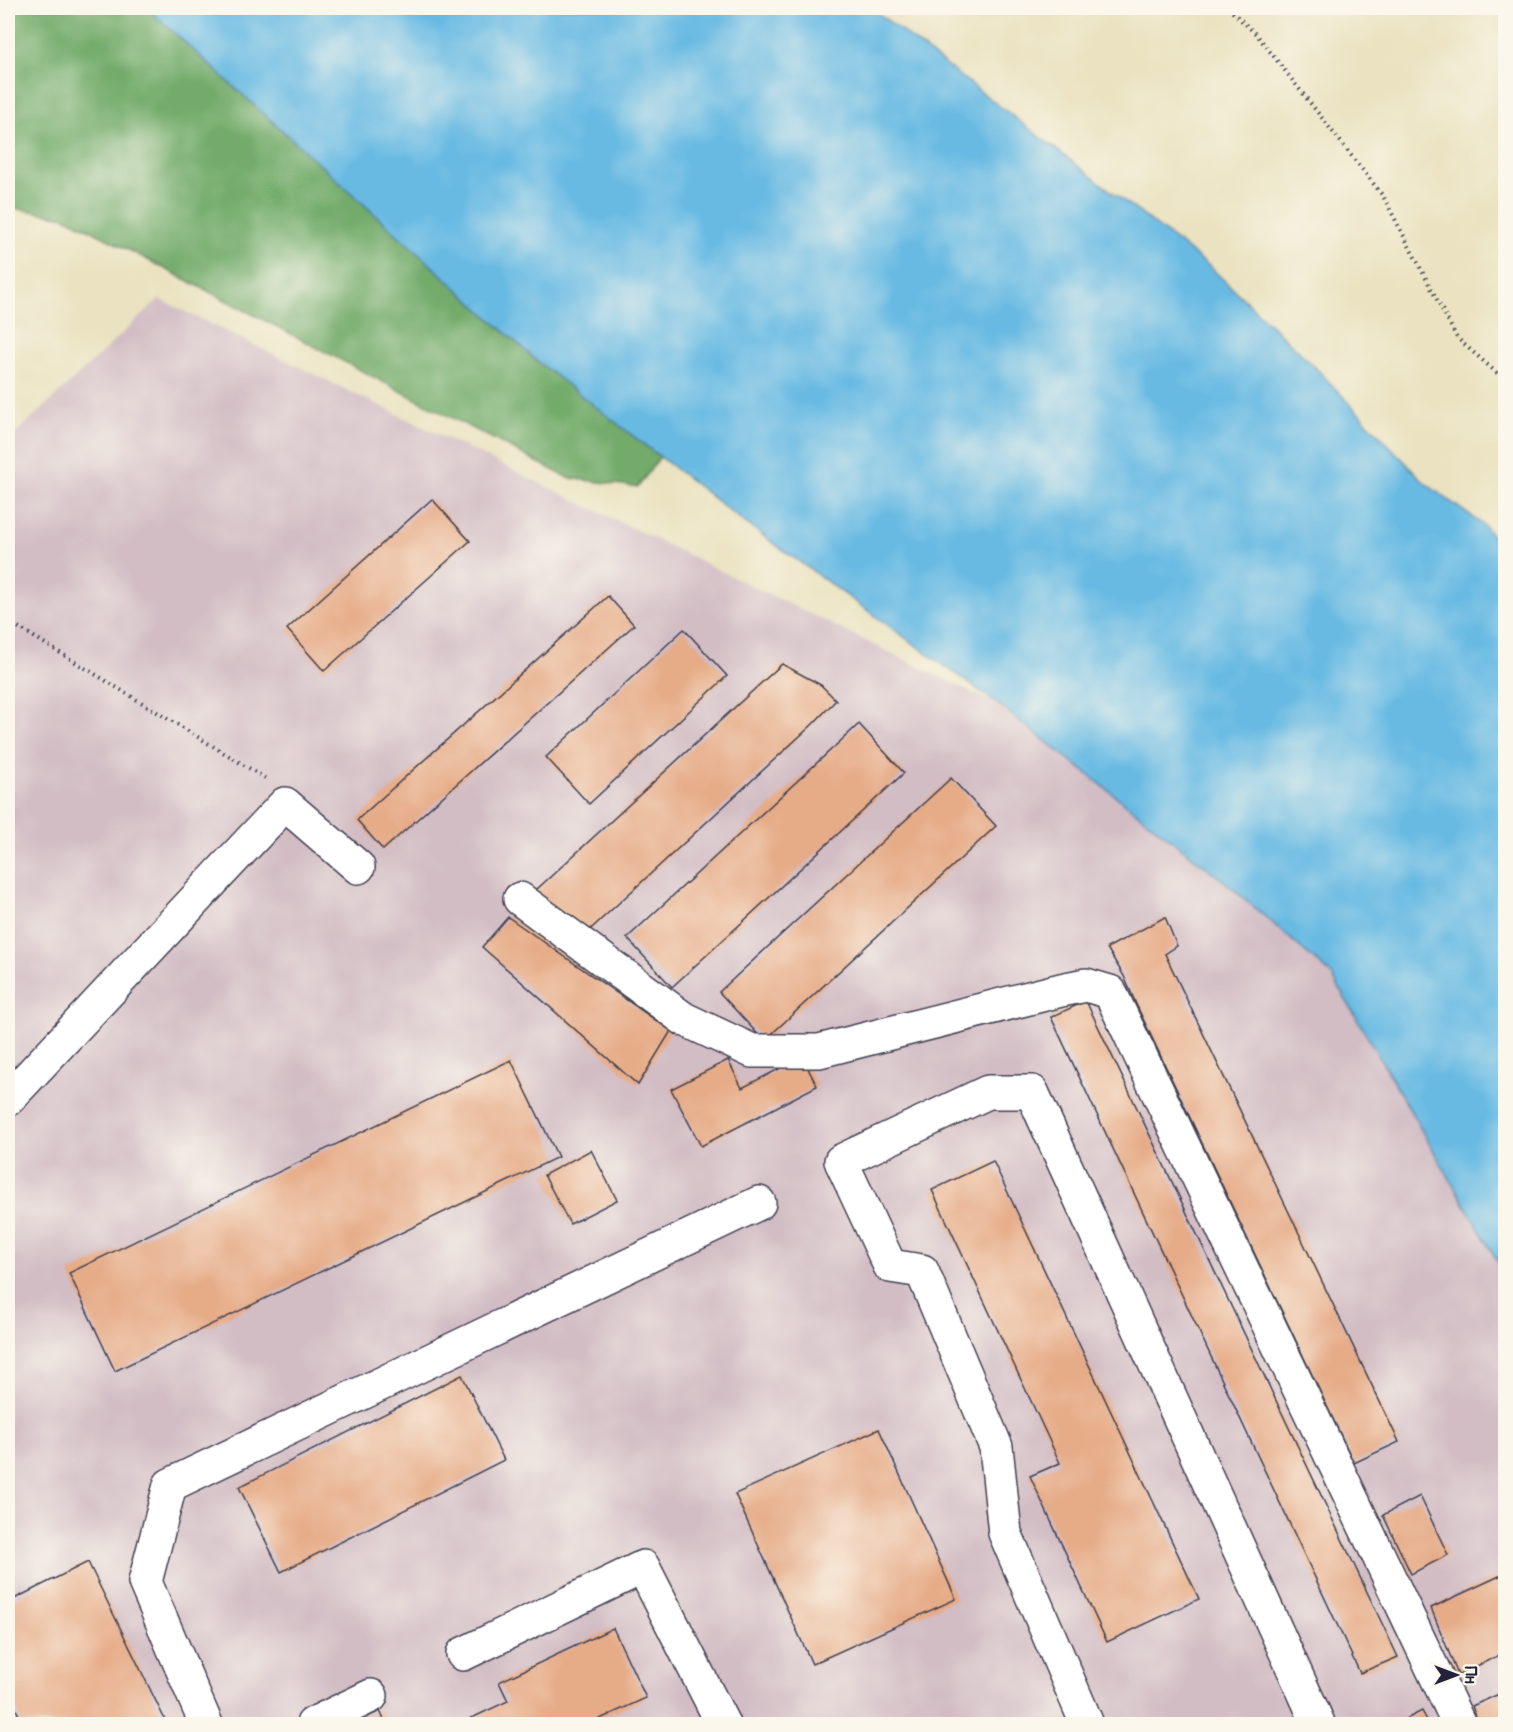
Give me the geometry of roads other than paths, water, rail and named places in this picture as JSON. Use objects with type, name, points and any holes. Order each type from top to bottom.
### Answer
[{"type":"lane","points":[[8,1099],[285,804],[358,867]]},
{"type":"lane","points":[[520,899],[684,1019],[752,1051],[819,1051],[1061,990],[1086,986],[1110,992],[1459,1725]]},
{"type":"lane","points":[[1087,1725],[1005,1533],[996,1448],[922,1271],[890,1266],[841,1161],[988,1092],[1032,1092],[1318,1724],[1316,1725]]},
{"type":"lane","points":[[206,1725],[145,1582],[170,1485],[759,1203]]},
{"type":"lane","points":[[463,1654],[643,1567],[723,1725]]},
{"type":"lane","points":[[313,1725],[372,1696]]},
{"type":"water","points":[[147,8],[871,8],[1208,265],[1314,366],[1425,483],[1483,525],[1505,550],[1505,1274],[1331,974],[1224,881],[1002,707],[744,522],[538,362]]}]
